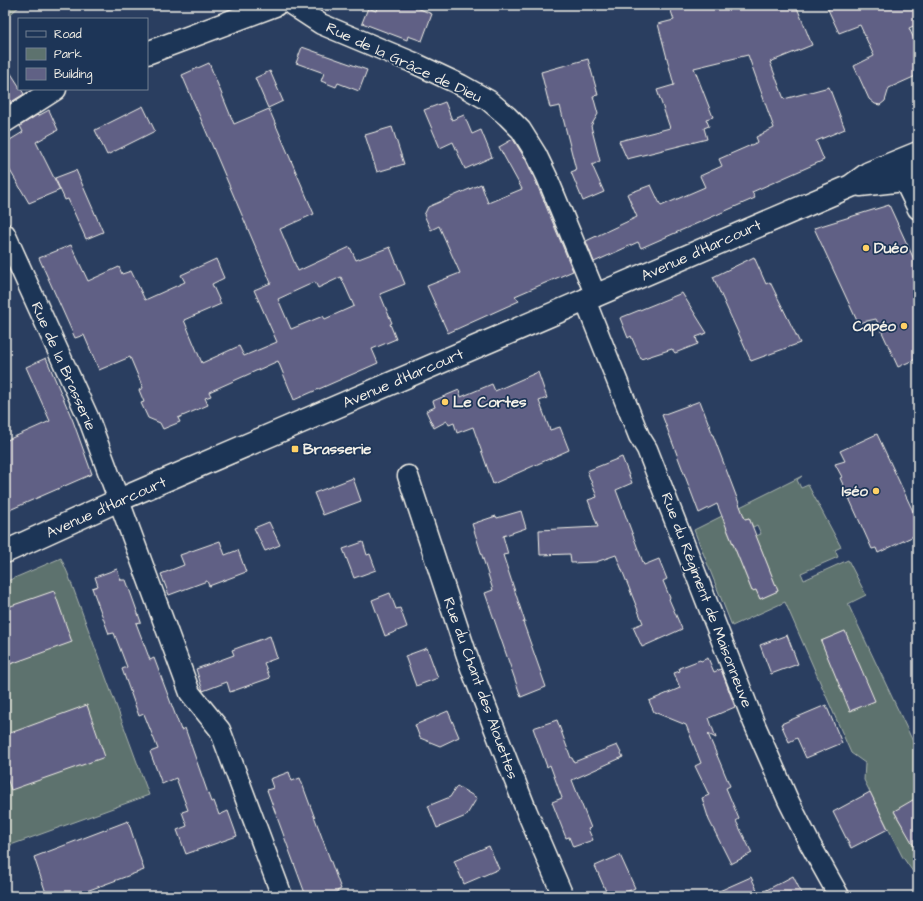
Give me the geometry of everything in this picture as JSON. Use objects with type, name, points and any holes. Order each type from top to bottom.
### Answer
[{"type":"main road","points":[[148,53],[275,5]]},
{"type":"main road","points":[[5,121],[54,90]]},
{"type":"main road","points":[[851,186],[869,173],[918,153]]},
{"type":"main road","points":[[851,186],[911,177]]},
{"type":"main road","name":"Avenue d'Harcourt","points":[[5,552],[119,500],[851,186]]},
{"type":"street","name":"Rue de la Grâce de Dieu","points":[[292,5],[321,24],[412,62],[461,85],[488,100],[508,116],[520,130],[536,154],[547,177],[590,298]]},
{"type":"street","points":[[911,177],[918,209]]},
{"type":"street","name":"Rue de la Brasserie","points":[[5,234],[88,417],[190,693],[220,730],[282,896]]},
{"type":"street","name":"Rue du Régiment de Maisonneuve","points":[[590,298],[632,420],[639,436],[648,449],[754,723],[788,800],[810,844],[839,896]]},
{"type":"street","name":"Rue du Chant des Alouettes","points":[[408,476],[471,668],[527,812],[563,896]]},
{"type":"green space","points":[[5,5],[21,5],[5,19]]},
{"type":"green space","points":[[802,476],[797,480],[801,488],[808,485],[841,547],[835,550],[838,557],[801,573],[804,580],[848,560],[866,595],[848,604],[918,752],[918,798],[894,812],[918,847],[918,857],[916,858],[918,861],[918,879],[902,856],[864,780],[865,763],[851,753],[785,602],[732,626],[694,530]],"holes":[[[749,518],[753,527],[757,525],[761,534],[756,536],[778,591],[760,599],[756,590],[752,591],[726,527]],[[845,631],[874,701],[851,711],[821,641]]]},
{"type":"green space","points":[[61,558],[149,795],[8,846],[5,836],[5,582]]},
{"type":"building","points":[[378,5],[410,5],[432,14],[422,41],[408,36],[407,40],[362,23],[368,8],[376,11]]},
{"type":"building","points":[[669,5],[796,5],[812,45],[770,62],[784,99],[829,87],[845,129],[816,141],[824,160],[752,192],[755,198],[641,248],[638,242],[594,262],[586,241],[637,217],[627,194],[651,185],[661,206],[705,187],[700,176],[722,166],[719,159],[758,142],[756,137],[774,128],[748,55],[694,68],[713,117],[706,119],[709,126],[704,128],[707,139],[627,159],[619,141],[670,128],[657,90],[674,85],[658,24],[674,20]]},
{"type":"building","points":[[826,5],[918,5],[918,24],[909,28],[918,48],[918,75],[889,88],[885,101],[880,105],[875,104],[869,99],[854,66],[874,56],[860,25],[839,33]]},
{"type":"building","points":[[302,47],[367,70],[359,91],[338,83],[336,87],[321,81],[324,73],[296,63]]},
{"type":"building","points":[[588,59],[598,95],[593,96],[598,114],[591,126],[600,161],[592,165],[604,192],[583,201],[571,172],[576,170],[560,106],[550,108],[541,72]]},
{"type":"building","points":[[209,63],[234,124],[269,109],[314,214],[280,229],[298,271],[350,247],[356,260],[390,247],[405,284],[380,294],[392,323],[390,324],[396,339],[372,349],[378,363],[294,400],[278,361],[209,392],[211,396],[205,398],[208,405],[178,418],[180,422],[163,429],[160,423],[148,418],[141,403],[144,402],[139,390],[143,388],[130,357],[99,370],[84,335],[75,338],[39,258],[71,245],[88,281],[119,267],[122,274],[131,271],[145,300],[185,282],[181,275],[216,259],[224,278],[212,284],[221,304],[184,320],[202,363],[239,346],[244,356],[277,342],[254,290],[271,283],[182,75]],"holes":[[[341,277],[354,306],[325,319],[323,316],[291,329],[278,299],[315,282],[318,288]]]},
{"type":"building","points":[[5,64],[18,84],[18,90],[22,90],[24,94],[8,104],[5,98]]},
{"type":"building","points":[[270,71],[283,101],[268,108],[255,78]]},
{"type":"building","points":[[445,102],[452,120],[464,115],[472,134],[481,130],[492,157],[465,169],[453,142],[440,148],[424,110]]},
{"type":"building","points":[[143,106],[155,131],[107,155],[95,130]]},
{"type":"building","points":[[49,110],[58,130],[36,142],[60,190],[29,203],[5,162],[5,143],[23,132],[20,126],[37,115],[38,116]]},
{"type":"building","points":[[392,127],[404,164],[377,172],[365,135]]},
{"type":"building","points":[[513,139],[526,160],[536,182],[573,271],[515,296],[519,301],[448,333],[427,286],[460,273],[439,226],[431,230],[424,215],[428,207],[481,184],[488,203],[522,189],[499,147]]},
{"type":"building","points":[[76,170],[103,232],[86,239],[68,199],[65,200],[55,178]]},
{"type":"building","name":"Duéo","points":[[889,205],[918,268],[918,358],[898,367],[876,319],[858,323],[814,228]]},
{"type":"building","points":[[754,257],[766,284],[770,282],[800,343],[751,361],[713,277]]},
{"type":"building","points":[[682,293],[707,333],[696,337],[698,344],[675,353],[672,349],[641,359],[631,336],[628,338],[620,318]]},
{"type":"building","points":[[46,358],[73,421],[92,474],[5,512],[5,441],[50,421],[26,367]]},
{"type":"building","points":[[538,372],[547,398],[539,401],[550,430],[560,427],[569,450],[493,484],[473,427],[457,433],[454,423],[449,425],[447,421],[434,428],[426,411],[435,407],[433,401],[459,390],[461,397],[492,384],[495,391]]},
{"type":"building","points":[[700,401],[745,519],[749,518],[778,591],[760,599],[756,590],[752,591],[717,504],[699,513],[662,415]]},
{"type":"building","name":"Iséo","points":[[877,434],[918,522],[918,534],[878,553],[876,548],[872,549],[840,478],[842,477],[835,464],[845,461],[840,451]]},
{"type":"building","points":[[622,457],[632,483],[616,490],[644,565],[659,559],[667,579],[663,581],[682,629],[642,647],[633,627],[643,623],[616,555],[596,562],[571,563],[570,554],[540,555],[539,530],[598,527],[588,500],[597,497],[587,471]]},
{"type":"building","points":[[353,478],[361,501],[323,515],[314,493]]},
{"type":"building","points":[[521,511],[526,528],[503,536],[508,554],[503,555],[525,622],[523,622],[546,687],[521,697],[485,593],[493,590],[472,524],[496,516],[497,518]]},
{"type":"building","points":[[269,522],[280,545],[265,551],[254,528]]},
{"type":"building","points":[[220,541],[225,555],[238,550],[246,572],[209,586],[207,581],[169,595],[161,574],[184,565],[180,555]]},
{"type":"building","points":[[363,542],[367,555],[370,554],[376,570],[354,578],[343,549]]},
{"type":"building","points":[[117,569],[121,580],[126,580],[141,622],[136,623],[150,660],[154,658],[181,730],[185,728],[211,802],[214,801],[219,815],[228,811],[237,836],[186,854],[177,830],[187,826],[182,812],[188,810],[176,778],[162,784],[150,752],[158,749],[144,714],[139,716],[122,669],[127,667],[114,633],[109,634],[92,588],[98,586],[95,577]]},
{"type":"building","points":[[54,591],[72,642],[5,666],[5,608]]},
{"type":"building","points":[[390,593],[396,609],[400,608],[407,627],[385,636],[372,600]]},
{"type":"building","points":[[845,631],[875,701],[850,711],[821,641]]},
{"type":"building","points":[[787,635],[798,664],[771,674],[760,645]]},
{"type":"building","points":[[270,636],[277,658],[264,663],[270,678],[230,692],[227,682],[203,691],[196,669],[234,655],[232,650]]},
{"type":"building","points":[[427,648],[438,678],[416,686],[405,656]]},
{"type":"building","points":[[708,658],[714,672],[721,669],[735,707],[709,718],[716,738],[708,734],[730,786],[726,788],[739,819],[736,821],[752,853],[731,864],[709,820],[702,798],[709,795],[695,766],[701,763],[686,725],[654,712],[649,701],[680,688],[674,673],[680,671],[679,668]]},
{"type":"building","points":[[87,705],[105,757],[11,790],[5,772],[5,735]]},
{"type":"building","points":[[826,705],[842,743],[806,758],[797,738],[789,742],[781,724]]},
{"type":"building","points":[[448,711],[459,737],[440,746],[420,738],[415,725]]},
{"type":"building","points":[[557,720],[571,758],[574,762],[617,745],[623,757],[572,780],[591,828],[588,829],[593,840],[573,847],[569,837],[566,838],[552,802],[562,798],[550,765],[547,767],[533,728]]},
{"type":"building","points":[[289,772],[292,781],[300,778],[341,889],[337,891],[340,896],[306,896],[267,790],[273,788],[270,779]]},
{"type":"building","points":[[457,786],[477,798],[466,816],[437,828],[428,806],[450,797]]},
{"type":"building","points":[[870,792],[888,829],[851,848],[833,812]]},
{"type":"building","points":[[918,797],[918,853],[894,811]]},
{"type":"building","points":[[128,821],[144,870],[73,896],[47,896],[34,857]]},
{"type":"building","points":[[489,846],[499,869],[464,884],[454,861]]},
{"type":"building","points":[[620,855],[635,888],[618,896],[608,896],[595,866]]},
{"type":"building","points":[[793,876],[803,896],[708,896],[751,877],[759,894]]},
{"type":"place","name":"Duéo","points":[[866,248]]},
{"type":"place","name":"Capéo","points":[[904,326]]},
{"type":"place","name":"Le Cortes","points":[[445,402]]},
{"type":"place","name":"Brasserie","points":[[295,449]]},
{"type":"place","name":"Iséo","points":[[876,491]]}]
